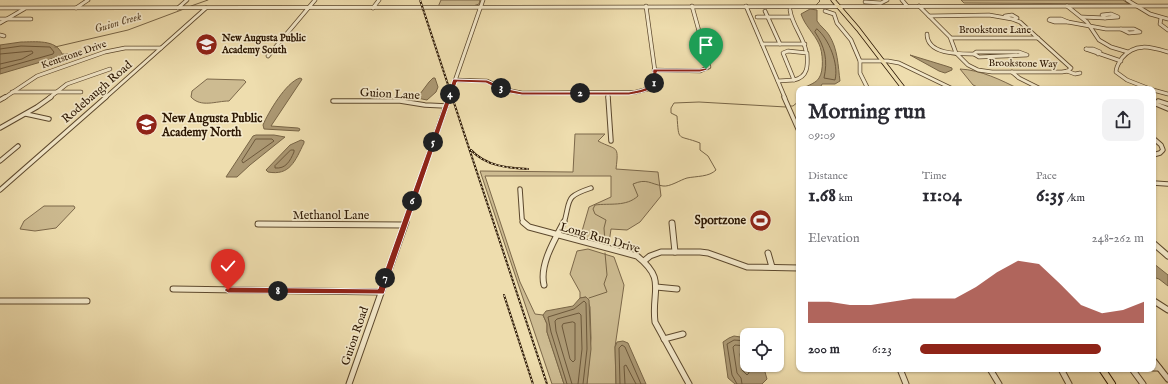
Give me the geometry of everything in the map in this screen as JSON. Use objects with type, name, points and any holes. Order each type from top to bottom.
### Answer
[{"type":"main road","points":[[833,0],[840,6],[902,86]]},
{"type":"main road","points":[[837,0],[840,6]]},
{"type":"main road","points":[[1104,372],[1112,384]]},
{"type":"street","points":[[76,8],[88,0]]},
{"type":"street","points":[[178,8],[187,0]]},
{"type":"street","points":[[268,56],[310,8],[315,0]]},
{"type":"street","points":[[373,8],[379,0]]},
{"type":"street","name":"Guion Road","points":[[349,384],[483,0]]},
{"type":"street","points":[[864,2],[881,5],[887,0]]},
{"type":"street","points":[[902,0],[906,6]]},
{"type":"street","points":[[1127,0],[1149,14],[1168,19]]},
{"type":"street","points":[[0,8],[481,8],[746,6],[782,4],[804,7],[881,5],[1168,6]]},
{"type":"street","points":[[455,80],[487,81],[506,90],[522,94],[635,93],[648,88],[655,81],[646,6]]},
{"type":"street","points":[[654,70],[700,71],[708,67],[709,65],[692,6]]},
{"type":"street","points":[[746,6],[796,124]]},
{"type":"street","points":[[788,6],[820,6]]},
{"type":"street","points":[[919,6],[951,38],[953,49],[958,54]]},
{"type":"street","points":[[1066,6],[1090,26],[1095,36],[1101,42],[1128,52]]},
{"type":"street","points":[[0,23],[24,8]]},
{"type":"street","name":"Rodebaugh Road","points":[[0,190],[207,8]]},
{"type":"street","points":[[778,81],[794,81],[801,78],[807,69],[805,44],[790,17],[790,10]]},
{"type":"street","points":[[765,11],[780,44]]},
{"type":"street","points":[[825,11],[834,14],[837,23],[849,36],[860,61],[860,73],[866,86]]},
{"type":"street","points":[[1081,17],[1105,18],[1118,17],[1113,14],[1102,15],[1105,18]]},
{"type":"street","points":[[929,16],[1012,17],[1069,64],[1069,70]]},
{"type":"street","points":[[757,17],[790,17]]},
{"type":"street","points":[[1161,18],[1160,24],[1168,30]]},
{"type":"street","points":[[0,19],[31,19]]},
{"type":"street","points":[[1068,22],[1062,19],[1049,19],[1054,22],[1068,22],[1107,29],[1121,29],[1133,29],[1140,32],[1129,32],[1121,29]]},
{"type":"street","points":[[927,34],[926,38],[935,48],[946,53],[974,54],[976,52],[1019,52],[1027,56],[981,57],[974,54]]},
{"type":"street","points":[[0,35],[4,36]]},
{"type":"street","name":"Brookstone Lane","points":[[951,38],[1038,38]]},
{"type":"street","points":[[762,44],[805,44]]},
{"type":"street","name":"Kentstone Drive","points":[[0,100],[26,82],[41,74],[108,51],[123,48],[161,48]]},
{"type":"street","points":[[1143,86],[1130,82],[1118,74],[1115,68],[1128,52],[1133,49],[1141,48],[1168,52]]},
{"type":"street","points":[[1086,49],[1121,61]]},
{"type":"street","points":[[794,81],[783,53],[788,51],[806,52]]},
{"type":"street","name":"Brookstone Way","points":[[958,54],[969,65],[989,72],[1069,70],[1075,74],[1080,73]]},
{"type":"street","points":[[860,61],[882,61],[902,64],[945,86]]},
{"type":"street","points":[[0,128],[26,114],[56,92],[76,80],[110,69]]},
{"type":"street","points":[[1012,72],[1018,78],[1035,86]]},
{"type":"street","points":[[792,76],[801,78]]},
{"type":"street","points":[[1156,90],[1168,94]]},
{"type":"street","points":[[12,92],[82,92]]},
{"type":"street","points":[[608,93],[611,141]]},
{"type":"street","points":[[1163,93],[1157,105],[1168,109]]},
{"type":"street","name":"Guion Lane","points":[[333,101],[400,101],[425,105],[446,106]]},
{"type":"street","points":[[1158,101],[1168,104]]},
{"type":"street","points":[[26,114],[49,119]]},
{"type":"street","points":[[1156,141],[1162,146],[1162,151],[1156,154]]},
{"type":"street","points":[[0,161],[18,146]]},
{"type":"street","points":[[1156,183],[1168,184]]},
{"type":"street","points":[[544,284],[542,277],[551,246],[564,220],[568,202],[571,197],[579,192],[591,188]]},
{"type":"street","name":"Long Run Drive","points":[[520,189],[522,218],[524,223],[535,230],[632,255],[644,261],[654,273],[656,287],[654,318],[688,384]]},
{"type":"street","points":[[672,223],[675,252]]},
{"type":"street","name":"Methanol Lane","points":[[258,224],[404,225]]},
{"type":"street","points":[[1156,246],[1168,256]]},
{"type":"street","points":[[644,261],[658,253],[708,253],[747,267],[796,268]]},
{"type":"street","points":[[768,253],[772,267]]},
{"type":"street","points":[[656,287],[677,290]]},
{"type":"street","points":[[173,289],[381,292]]},
{"type":"street","points":[[0,301],[87,301]]},
{"type":"street","points":[[1156,302],[1168,310]]},
{"type":"street","points":[[664,339],[683,334]]},
{"type":"street","points":[[1156,363],[1168,379]]},
{"type":"street","points":[[901,372],[906,384]]},
{"type":"street","points":[[992,372],[999,384]]},
{"type":"street","points":[[1063,372],[1069,384]]},
{"type":"street","points":[[1134,372],[1143,384]]},
{"type":"shaded area","points":[[441,0],[480,0],[479,4],[473,6],[438,7]]},
{"type":"shaded area","points":[[961,0],[1123,0],[1129,4],[964,3]]},
{"type":"shaded area","points":[[960,69],[983,73],[1013,86],[975,86]]},
{"type":"shaded area","points":[[207,79],[244,80],[246,82],[229,101],[209,103],[199,102],[191,97],[192,91]]},
{"type":"shaded area","points":[[575,134],[605,134],[598,141],[615,149],[617,152],[616,169],[658,172],[661,196],[640,222],[627,230],[611,229],[609,243],[580,238],[589,207],[611,197],[611,176],[485,176],[520,282],[535,314],[543,315],[547,324],[547,332],[564,384],[552,384],[480,171],[573,172]]},
{"type":"shaded area","points":[[44,206],[74,206],[75,208],[56,228],[35,231],[20,229],[24,221]]},
{"type":"shaded area","points":[[588,249],[614,257],[624,285],[615,347],[616,384],[587,384],[591,338],[590,307],[586,297],[580,298],[580,292],[570,274],[577,251]]},
{"type":"water","points":[[810,9],[817,10],[817,21],[832,40],[836,52],[840,81],[835,84],[808,86],[818,80],[821,75],[822,61],[819,44],[801,14]]},
{"type":"water","points":[[21,42],[44,42],[55,46],[62,54],[68,54],[0,74],[0,45]]},
{"type":"water","points":[[910,55],[952,68],[952,70],[945,73],[939,71]]},
{"type":"water","points":[[300,78],[302,79],[301,81],[271,126],[298,128],[300,129],[299,131],[264,129],[263,125],[265,120],[278,98],[289,85]]},
{"type":"water","points":[[435,78],[438,87],[436,92],[427,100],[417,98],[429,82]]},
{"type":"water","points":[[274,135],[285,137],[237,177],[226,177],[253,136]]},
{"type":"water","points":[[301,140],[304,141],[304,143],[291,166],[282,172],[275,173],[268,172],[266,170],[290,145]]},
{"type":"water","points":[[1156,265],[1168,275],[1168,286],[1156,278]]},
{"type":"water","points":[[586,297],[589,300],[591,349],[587,384],[564,384],[547,332],[547,324],[543,315],[546,311],[573,306],[580,298]]},
{"type":"water","points":[[734,336],[740,337],[740,372],[765,372],[767,379],[762,384],[735,384],[728,378],[723,342]]},
{"type":"water","points":[[623,341],[628,343],[646,384],[616,384],[615,347],[617,342]]},
{"type":"waterway","name":"Guion Creek","points":[[191,6],[208,0]]},
{"type":"waterway","points":[[815,6],[820,1],[819,0]]},
{"type":"waterway","name":"Guion Creek","points":[[55,47],[128,30],[184,9]]},
{"type":"waterway","points":[[605,242],[604,228],[606,220],[595,214],[593,209],[595,205],[628,202],[638,196],[633,184],[638,182],[645,181],[666,186],[687,178],[706,175],[716,170],[708,156],[700,150],[700,143],[683,138],[679,134],[677,116],[671,113],[671,108],[674,103],[699,102],[786,107]]},
{"type":"waterway","points":[[789,106],[793,106],[796,104]]},
{"type":"waterway","points":[[589,298],[607,292],[604,284],[607,275],[605,253]]},
{"type":"railway","points":[[420,0],[547,384]]},
{"type":"railway","points":[[471,150],[483,160],[490,163],[505,167],[528,169]]},
{"type":"railway","points":[[504,295],[533,384]]},
{"type":"place","name":"New Augusta Public Academy South","points":[[207,44]]},
{"type":"place","name":"New Augusta Public Academy North","points":[[146,125]]},
{"type":"place","name":"Sportzone","points":[[761,220]]},
{"type":"route","points":[[228,290],[381,292],[455,80],[487,81],[506,90],[522,94],[629,93],[642,91],[651,87],[656,80],[654,70],[700,71],[706,69]]}]
